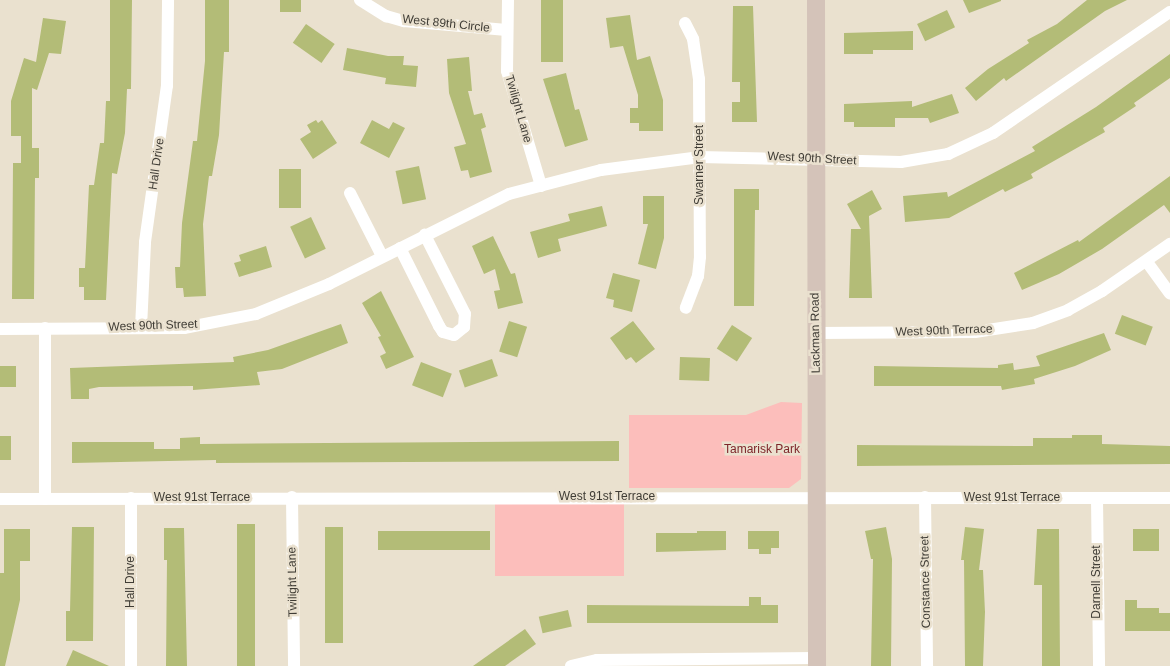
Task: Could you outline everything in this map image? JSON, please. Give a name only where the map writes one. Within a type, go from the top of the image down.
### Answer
[{"type":"main road","name":"Lackman Road","points":[[816,0],[816,662]]},
{"type":"street","name":"Hall Drive","points":[[141,328],[145,242],[167,86],[168,0]]},
{"type":"street","name":"West 89th Circle","points":[[360,0],[386,16],[404,21],[507,30]]},
{"type":"street","name":"Twilight Lane","points":[[508,0],[507,71],[541,186]]},
{"type":"street","name":"West 90th Street","points":[[0,329],[184,328],[256,314],[307,295],[509,194],[600,170],[700,157],[920,160],[975,143],[1170,12]]},
{"type":"street","name":"Swarner Street","points":[[685,22],[698,62],[700,157],[700,257],[698,276],[686,308]]},
{"type":"street","points":[[350,193],[382,256]]},
{"type":"street","points":[[400,248],[439,326],[443,332],[454,335],[464,327],[465,314],[425,235]]},
{"type":"street","name":"West 90th Terrace","points":[[816,333],[975,332],[1006,329],[1068,310],[1147,262],[1170,244]]},
{"type":"street","points":[[1147,262],[1170,294]]},
{"type":"street","points":[[45,328],[45,499]]},
{"type":"street","name":"Twilight Lane","points":[[292,497],[294,666]]},
{"type":"street","name":"West 91st Terrace","points":[[0,499],[292,497],[1170,498]]},
{"type":"street","name":"Hall Drive","points":[[131,498],[131,666]]},
{"type":"street","name":"Constance Street","points":[[925,498],[927,666]]},
{"type":"street","name":"Darnell Street","points":[[1096,498],[1099,666]]},
{"type":"street","points":[[571,666],[597,660],[816,662]]},
{"type":"green space","name":"Tamarisk Park","points":[[781,402],[802,403],[801,479],[789,488],[629,488],[629,415],[746,415]]},
{"type":"green space","points":[[495,503],[624,503],[624,576],[495,576]]},
{"type":"building","points":[[110,0],[132,0],[131,89],[127,89],[125,133],[117,174],[112,173],[106,300],[84,300],[84,287],[79,287],[79,268],[85,268],[89,185],[94,185],[100,143],[104,143],[106,101],[110,101]]},
{"type":"building","points":[[205,0],[229,0],[229,52],[224,52],[219,135],[212,176],[209,176],[203,224],[206,296],[184,297],[183,288],[176,288],[175,267],[180,267],[182,223],[193,141],[197,141],[205,61]]},
{"type":"building","points":[[280,0],[301,0],[301,12],[280,12]]},
{"type":"building","points":[[541,0],[563,0],[563,62],[541,62]]},
{"type":"building","points":[[963,0],[1001,0],[1001,1],[969,13]]},
{"type":"building","points":[[1087,0],[1127,0],[1105,11],[1006,81],[1004,78],[976,101],[965,88],[988,69],[1029,43],[1027,40],[1057,24]]},
{"type":"building","points":[[733,6],[753,6],[757,122],[732,122],[732,102],[740,102],[740,82],[732,82]]},
{"type":"building","points":[[947,10],[955,27],[925,41],[917,24]]},
{"type":"building","points":[[630,15],[637,60],[650,56],[663,100],[663,131],[639,131],[639,123],[630,123],[630,108],[638,108],[638,95],[623,46],[610,48],[606,18]]},
{"type":"building","points":[[43,18],[66,21],[61,54],[49,53],[37,90],[32,88],[32,148],[39,148],[39,178],[35,178],[34,299],[12,299],[13,163],[21,163],[21,136],[11,136],[11,101],[24,58],[36,62]]},
{"type":"building","points":[[306,24],[335,44],[321,63],[293,43]]},
{"type":"building","points":[[913,31],[913,50],[873,50],[873,54],[844,54],[844,33]]},
{"type":"building","points":[[347,48],[388,56],[404,56],[403,65],[418,66],[416,87],[385,84],[386,78],[343,70]]},
{"type":"building","points":[[1170,54],[1170,78],[1134,103],[1136,106],[1103,128],[1105,132],[1031,174],[1033,178],[1005,192],[1003,189],[949,218],[905,222],[903,196],[947,192],[948,197],[1035,151],[1032,147],[1096,107]]},
{"type":"building","points":[[469,57],[472,91],[468,91],[474,115],[482,113],[486,127],[481,129],[492,172],[470,178],[468,170],[461,171],[454,147],[466,144],[449,93],[447,59]]},
{"type":"building","points":[[566,73],[575,110],[579,109],[588,140],[565,147],[543,79]]},
{"type":"building","points":[[952,94],[959,113],[930,123],[928,118],[895,118],[895,127],[854,127],[854,122],[844,122],[844,104],[912,101],[912,107]]},
{"type":"building","points":[[316,120],[318,123],[322,120],[337,143],[313,159],[300,139],[311,132],[307,125]]},
{"type":"building","points":[[372,120],[389,129],[393,122],[405,128],[389,158],[360,143]]},
{"type":"building","points":[[419,166],[426,199],[403,204],[396,171]]},
{"type":"building","points":[[279,169],[301,169],[301,208],[279,208]]},
{"type":"building","points":[[1170,176],[1170,213],[1164,205],[1102,249],[1059,274],[1022,290],[1014,273],[1078,240],[1079,242]]},
{"type":"building","points":[[734,189],[759,189],[759,210],[755,210],[754,306],[734,306]]},
{"type":"building","points":[[872,190],[882,209],[869,216],[872,298],[849,298],[851,229],[861,229],[847,204]]},
{"type":"building","points":[[643,196],[664,196],[664,238],[656,269],[638,264],[648,224],[643,224]]},
{"type":"building","points":[[602,206],[607,226],[558,239],[561,251],[538,258],[530,232],[570,221],[568,214]]},
{"type":"building","points":[[311,217],[326,249],[305,258],[290,227]]},
{"type":"building","points":[[493,236],[511,274],[515,273],[523,303],[498,309],[494,291],[500,290],[495,269],[484,274],[472,246]]},
{"type":"building","points":[[266,246],[272,267],[239,277],[234,263],[241,261],[239,255]]},
{"type":"building","points":[[613,273],[640,280],[632,312],[613,307],[614,300],[606,298]]},
{"type":"building","points":[[381,291],[414,357],[386,369],[380,356],[386,353],[378,337],[381,336],[362,303]]},
{"type":"building","points":[[1122,315],[1153,327],[1146,345],[1115,334]]},
{"type":"building","points":[[509,321],[527,327],[517,357],[499,351]]},
{"type":"building","points":[[633,321],[655,349],[636,363],[631,357],[626,360],[610,338]]},
{"type":"building","points":[[341,324],[348,343],[282,369],[257,372],[260,385],[193,390],[193,386],[99,387],[89,389],[89,399],[71,399],[70,368],[234,362],[233,357],[268,350]]},
{"type":"building","points":[[732,325],[752,338],[737,362],[717,348]]},
{"type":"building","points":[[1104,333],[1111,350],[1075,366],[1034,379],[1035,384],[1002,390],[1001,386],[874,386],[874,366],[998,368],[998,365],[1013,363],[1014,370],[1040,366],[1036,356]]},
{"type":"building","points":[[680,357],[710,358],[709,381],[679,380]]},
{"type":"building","points":[[492,359],[498,376],[465,387],[459,370]]},
{"type":"building","points":[[421,362],[452,374],[443,397],[412,385]]},
{"type":"building","points":[[0,366],[16,366],[16,387],[0,387]]},
{"type":"building","points":[[1072,435],[1102,435],[1102,444],[1170,446],[1170,464],[857,466],[857,445],[1033,446],[1033,438],[1072,438]]},
{"type":"building","points":[[0,436],[11,436],[11,460],[0,460]]},
{"type":"building","points":[[200,437],[200,444],[619,441],[619,461],[216,463],[216,460],[72,463],[72,442],[154,442],[154,449],[180,449],[180,438]]},
{"type":"building","points":[[237,524],[255,524],[255,666],[237,666]]},
{"type":"building","points":[[72,527],[94,527],[93,641],[66,641],[66,611],[70,611]]},
{"type":"building","points":[[325,527],[343,527],[343,643],[325,643]]},
{"type":"building","points":[[886,527],[892,559],[891,666],[871,666],[873,559],[871,559],[865,531]]},
{"type":"building","points":[[965,527],[984,529],[979,570],[983,570],[985,612],[983,666],[965,666],[964,560],[961,560]]},
{"type":"building","points":[[164,528],[184,528],[187,666],[166,666],[167,560],[164,560]]},
{"type":"building","points":[[4,529],[30,529],[30,561],[20,561],[20,600],[5,666],[0,666],[0,573],[4,573]]},
{"type":"building","points":[[1037,529],[1059,529],[1060,666],[1042,666],[1042,585],[1034,585]]},
{"type":"building","points":[[1133,529],[1159,529],[1159,551],[1133,551]]},
{"type":"building","points":[[378,531],[490,531],[490,550],[378,550]]},
{"type":"building","points":[[697,531],[726,531],[726,550],[656,552],[656,533],[697,533]]},
{"type":"building","points":[[748,531],[779,531],[779,548],[771,548],[771,554],[759,554],[759,549],[748,549]]},
{"type":"building","points":[[749,597],[761,597],[761,605],[778,605],[778,623],[587,623],[587,605],[749,606]]},
{"type":"building","points":[[1125,600],[1137,600],[1137,608],[1159,608],[1159,613],[1170,613],[1170,631],[1125,631]]},
{"type":"building","points":[[568,610],[572,627],[543,633],[539,617]]},
{"type":"building","points":[[525,629],[536,644],[505,666],[473,666]]},
{"type":"building","points":[[73,650],[109,666],[66,666]]}]
